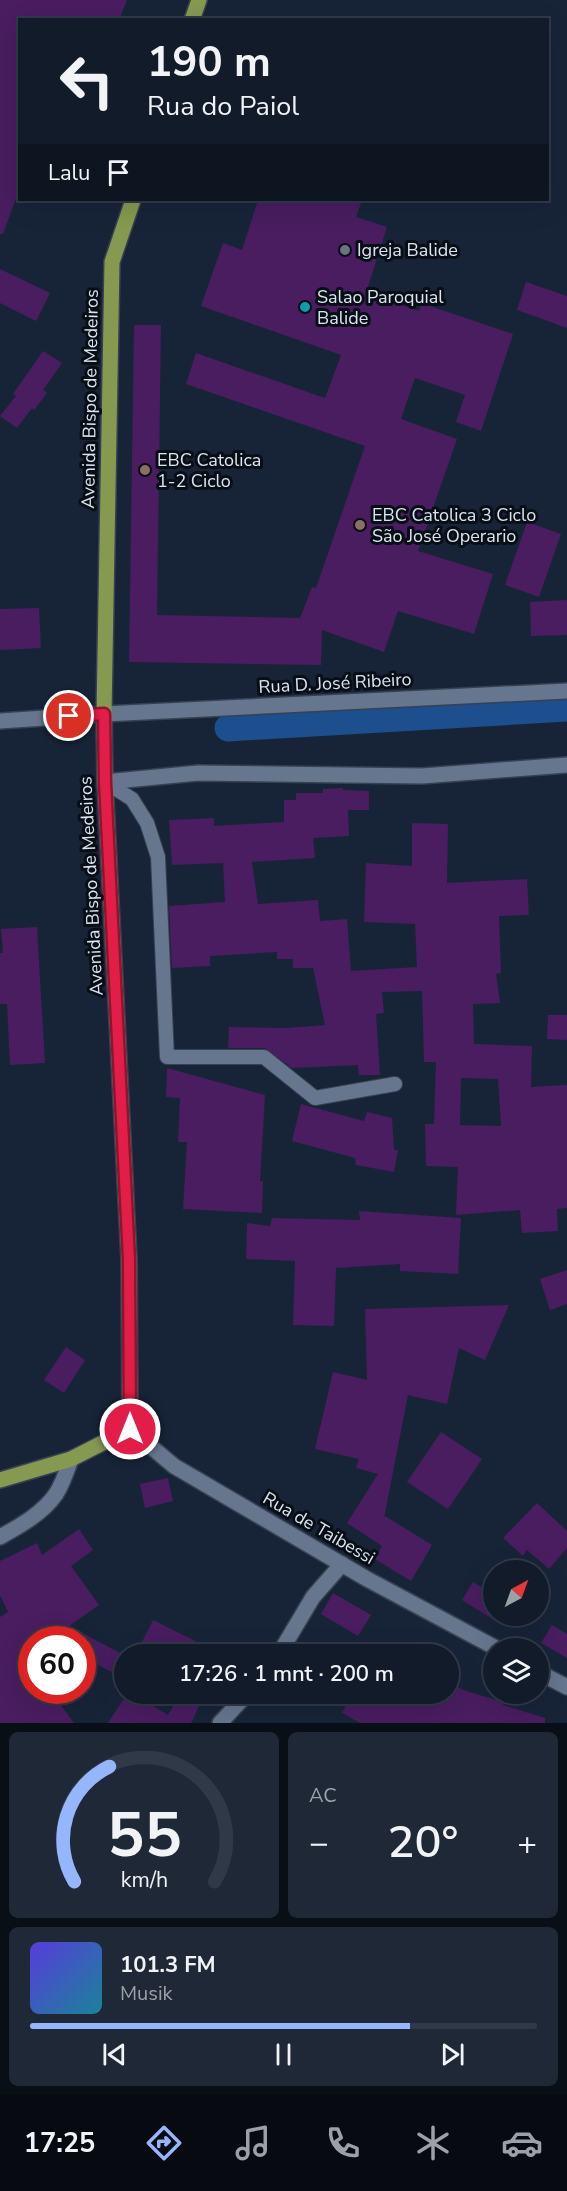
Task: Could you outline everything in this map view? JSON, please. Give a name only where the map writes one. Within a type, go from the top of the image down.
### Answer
[{"type":"main road","points":[[193,18],[199,0]]},
{"type":"main road","name":"Avenida Bispo de Medeiros","points":[[130,1429],[129,1259],[105,782],[104,714],[112,262],[133,201]]},
{"type":"main road","points":[[0,1480],[71,1458],[130,1429]]},
{"type":"street","name":"Rua D. José Ribeiro","points":[[0,722],[104,714],[567,691]]},
{"type":"street","points":[[105,782],[198,772],[422,776],[567,765]]},
{"type":"street","name":"Rua de Taibessi","points":[[130,1429],[174,1466],[342,1564],[483,1641]]},
{"type":"street","points":[[0,1538],[43,1509],[57,1493],[71,1458]]},
{"type":"street","points":[[285,1644],[313,1597],[342,1564]]},
{"type":"street","points":[[549,1678],[567,1687]]},
{"type":"street","points":[[220,1723],[238,1704]]},
{"type":"lane","points":[[105,782],[132,799],[147,823],[158,857],[167,1057],[264,1057],[315,1098],[395,1084]]},
{"type":"building","points":[[0,0],[127,0],[120,18],[18,18],[18,193],[3,234],[0,234]]},
{"type":"building","points":[[258,201],[362,201],[356,217],[387,227],[366,293],[419,311],[421,303],[513,334],[481,431],[456,422],[465,395],[415,378],[401,419],[457,439],[418,551],[493,574],[474,634],[398,611],[384,652],[322,630],[321,665],[129,662],[134,325],[161,325],[157,615],[300,618],[312,587],[316,588],[365,446],[186,384],[196,353],[325,398],[341,355],[201,306],[223,243],[242,250]]},
{"type":"building","points":[[0,269],[50,293],[36,321],[0,303]]},
{"type":"building","points":[[526,282],[567,296],[567,328],[517,310]]},
{"type":"building","points":[[43,351],[62,363],[43,390],[47,393],[17,428],[0,416],[16,396],[13,394]]},
{"type":"building","points":[[527,522],[561,534],[539,597],[505,585]]},
{"type":"building","points":[[567,600],[567,635],[531,636],[530,602]]},
{"type":"building","points":[[39,608],[41,648],[0,650],[0,609]]},
{"type":"building","points":[[343,788],[343,790],[369,791],[369,810],[348,810],[349,836],[313,838],[315,858],[252,862],[258,904],[318,900],[320,921],[347,919],[351,971],[417,967],[415,924],[364,922],[366,863],[412,866],[412,823],[448,824],[447,883],[527,879],[529,915],[499,916],[501,973],[496,974],[500,1003],[473,1004],[474,1044],[532,1046],[531,1087],[567,1085],[567,1208],[557,1209],[558,1231],[522,1233],[520,1210],[456,1215],[458,1167],[426,1166],[425,1124],[434,1124],[436,1062],[424,1062],[422,991],[382,992],[384,1013],[376,1014],[380,1075],[359,1075],[358,1065],[292,1068],[265,1048],[228,1048],[229,1027],[288,1028],[325,1025],[313,968],[293,968],[293,959],[277,959],[277,952],[210,956],[210,966],[172,968],[169,906],[225,902],[223,863],[172,865],[169,820],[214,818],[214,826],[284,822],[284,800],[296,800],[296,793],[323,793],[323,789]],"holes":[[[461,1078],[498,1079],[501,1126],[460,1125]]]},
{"type":"building","points":[[37,927],[45,1063],[10,1065],[7,1004],[0,1004],[0,953],[3,953],[1,929]]},
{"type":"building","points":[[548,1015],[567,1015],[567,1040],[547,1039]]},
{"type":"building","points":[[167,1068],[265,1095],[260,1181],[263,1181],[262,1213],[183,1209],[187,1142],[178,1142],[180,1098],[166,1097]]},
{"type":"building","points":[[301,1104],[364,1121],[367,1112],[392,1118],[394,1150],[398,1150],[394,1172],[356,1165],[355,1158],[292,1141]]},
{"type":"building","points":[[359,1211],[461,1218],[458,1274],[400,1271],[400,1264],[336,1268],[334,1326],[293,1325],[295,1261],[246,1259],[247,1223],[270,1226],[272,1218],[360,1220]]},
{"type":"building","points":[[567,1270],[567,1304],[550,1310],[540,1279]]},
{"type":"building","points":[[509,1305],[485,1360],[459,1348],[447,1404],[408,1395],[384,1518],[385,1516],[432,1545],[411,1581],[375,1559],[382,1546],[347,1523],[378,1474],[356,1468],[359,1459],[315,1449],[333,1372],[367,1380],[365,1309]]},
{"type":"building","points":[[66,1347],[85,1360],[64,1393],[44,1380]]},
{"type":"building","points":[[441,1432],[482,1459],[448,1509],[407,1482]]},
{"type":"building","points":[[168,1478],[173,1501],[145,1508],[140,1484]]},
{"type":"building","points":[[537,1503],[567,1531],[567,1548],[549,1569],[549,1560],[539,1560],[527,1550],[523,1556],[503,1538]]},
{"type":"building","points":[[79,1529],[93,1550],[71,1566],[99,1605],[69,1626],[18,1626],[18,1704],[60,1704],[74,1723],[0,1723],[0,1617],[8,1612],[0,1595],[0,1561],[37,1543],[42,1555]]},
{"type":"building","points":[[473,1582],[483,1588],[483,1613],[462,1600]]},
{"type":"building","points":[[333,1593],[371,1615],[358,1636],[321,1614]]},
{"type":"building","points":[[153,1620],[201,1644],[141,1644]]},
{"type":"building","points":[[552,1625],[567,1634],[567,1658],[549,1648],[549,1638],[544,1638]]},
{"type":"building","points":[[96,1640],[114,1650],[114,1673],[96,1664]]},
{"type":"building","points":[[459,1688],[483,1696],[483,1704],[503,1704],[545,1718],[545,1723],[360,1723],[342,1713],[347,1704],[459,1704]]},
{"type":"building","points":[[120,1704],[150,1704],[168,1715],[174,1704],[200,1704],[191,1723],[108,1723]]},
{"type":"waterway","points":[[228,728],[567,708]]},
{"type":"place","name":"Igreja Balide","points":[[345,250]]},
{"type":"place","name":"Salao Paroquial Balide","points":[[305,307]]},
{"type":"place","name":"EBC Catolica 1-2 Ciclo","points":[[145,470]]},
{"type":"place","name":"EBC Catolica 3 Ciclo São José Operario","points":[[360,525]]},
{"type":"route","points":[[69,716],[104,714],[105,782],[129,1259],[130,1429]]}]
